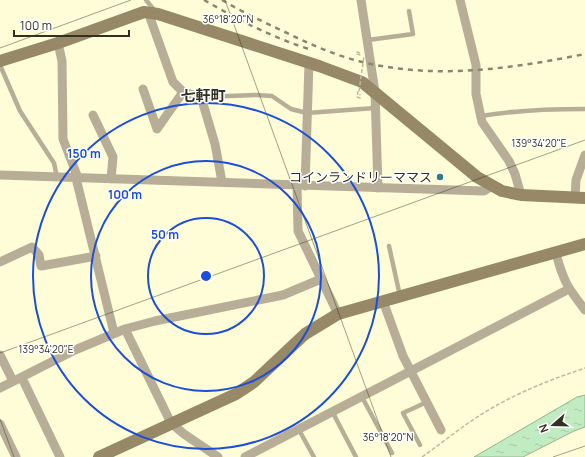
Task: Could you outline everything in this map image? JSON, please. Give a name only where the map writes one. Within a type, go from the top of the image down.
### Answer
[{"type":"street","points":[[361,0],[375,92],[378,188]]},
{"type":"street","points":[[460,0],[476,65],[476,94],[482,122],[509,161],[515,174],[521,195]]},
{"type":"street","points":[[151,9],[173,82],[183,92],[201,97],[215,144],[222,182]]},
{"type":"street","points":[[0,62],[58,43],[151,9],[362,82],[477,177],[502,191],[521,195],[580,198],[576,180],[585,155]]},
{"type":"street","points":[[58,43],[62,61],[63,139],[77,178],[114,333]]},
{"type":"street","points":[[309,63],[307,113],[297,227],[338,314]]},
{"type":"street","points":[[144,89],[157,129],[183,92]]},
{"type":"street","points":[[93,115],[113,157],[111,179]]},
{"type":"street","points":[[0,175],[484,191],[492,186]]},
{"type":"street","points":[[99,457],[236,394],[254,382],[305,334],[338,314],[585,244]]},
{"type":"street","points":[[0,262],[32,247],[39,255],[41,266],[96,256]]},
{"type":"street","points":[[556,253],[564,279],[569,289],[585,310]]},
{"type":"street","points":[[0,388],[75,350],[125,329],[155,321],[283,295],[321,279]]},
{"type":"street","points":[[245,457],[333,413],[411,370],[569,289]]},
{"type":"street","points":[[383,301],[398,344],[441,430]]},
{"type":"street","points":[[125,329],[172,423],[184,434],[218,457]]},
{"type":"street","points":[[0,355],[17,380],[60,457]]},
{"type":"street","points":[[0,424],[16,457]]},
{"type":"lane","points":[[368,40],[414,34],[409,11]]},
{"type":"lane","points":[[0,65],[20,111],[54,163],[57,177]]},
{"type":"lane","points":[[201,97],[256,94],[272,96],[291,108],[307,113],[375,108]]},
{"type":"lane","points":[[481,116],[540,109],[585,109]]},
{"type":"lane","points":[[390,246],[400,296]]},
{"type":"lane","points":[[362,397],[392,453]]},
{"type":"lane","points":[[420,445],[403,413],[427,402]]},
{"type":"lane","points":[[333,413],[356,457]]},
{"type":"lane","points":[[299,430],[314,457]]},
{"type":"path","points":[[361,90],[360,98],[357,97],[364,56]]},
{"type":"path","points":[[422,457],[481,414],[513,396],[543,382],[585,368]]},
{"type":"water","points":[[585,395],[585,427],[523,457],[474,457],[577,397]]},
{"type":"railway","points":[[204,0],[256,28],[312,50]]},
{"type":"railway","points":[[222,0],[263,22],[329,52],[371,64],[425,71],[478,70],[532,64],[585,54]]},
{"type":"place","name":"コインランドリーママス","points":[[440,177]]},
{"type":"district","name":"七軒町","points":[[203,96]]}]
